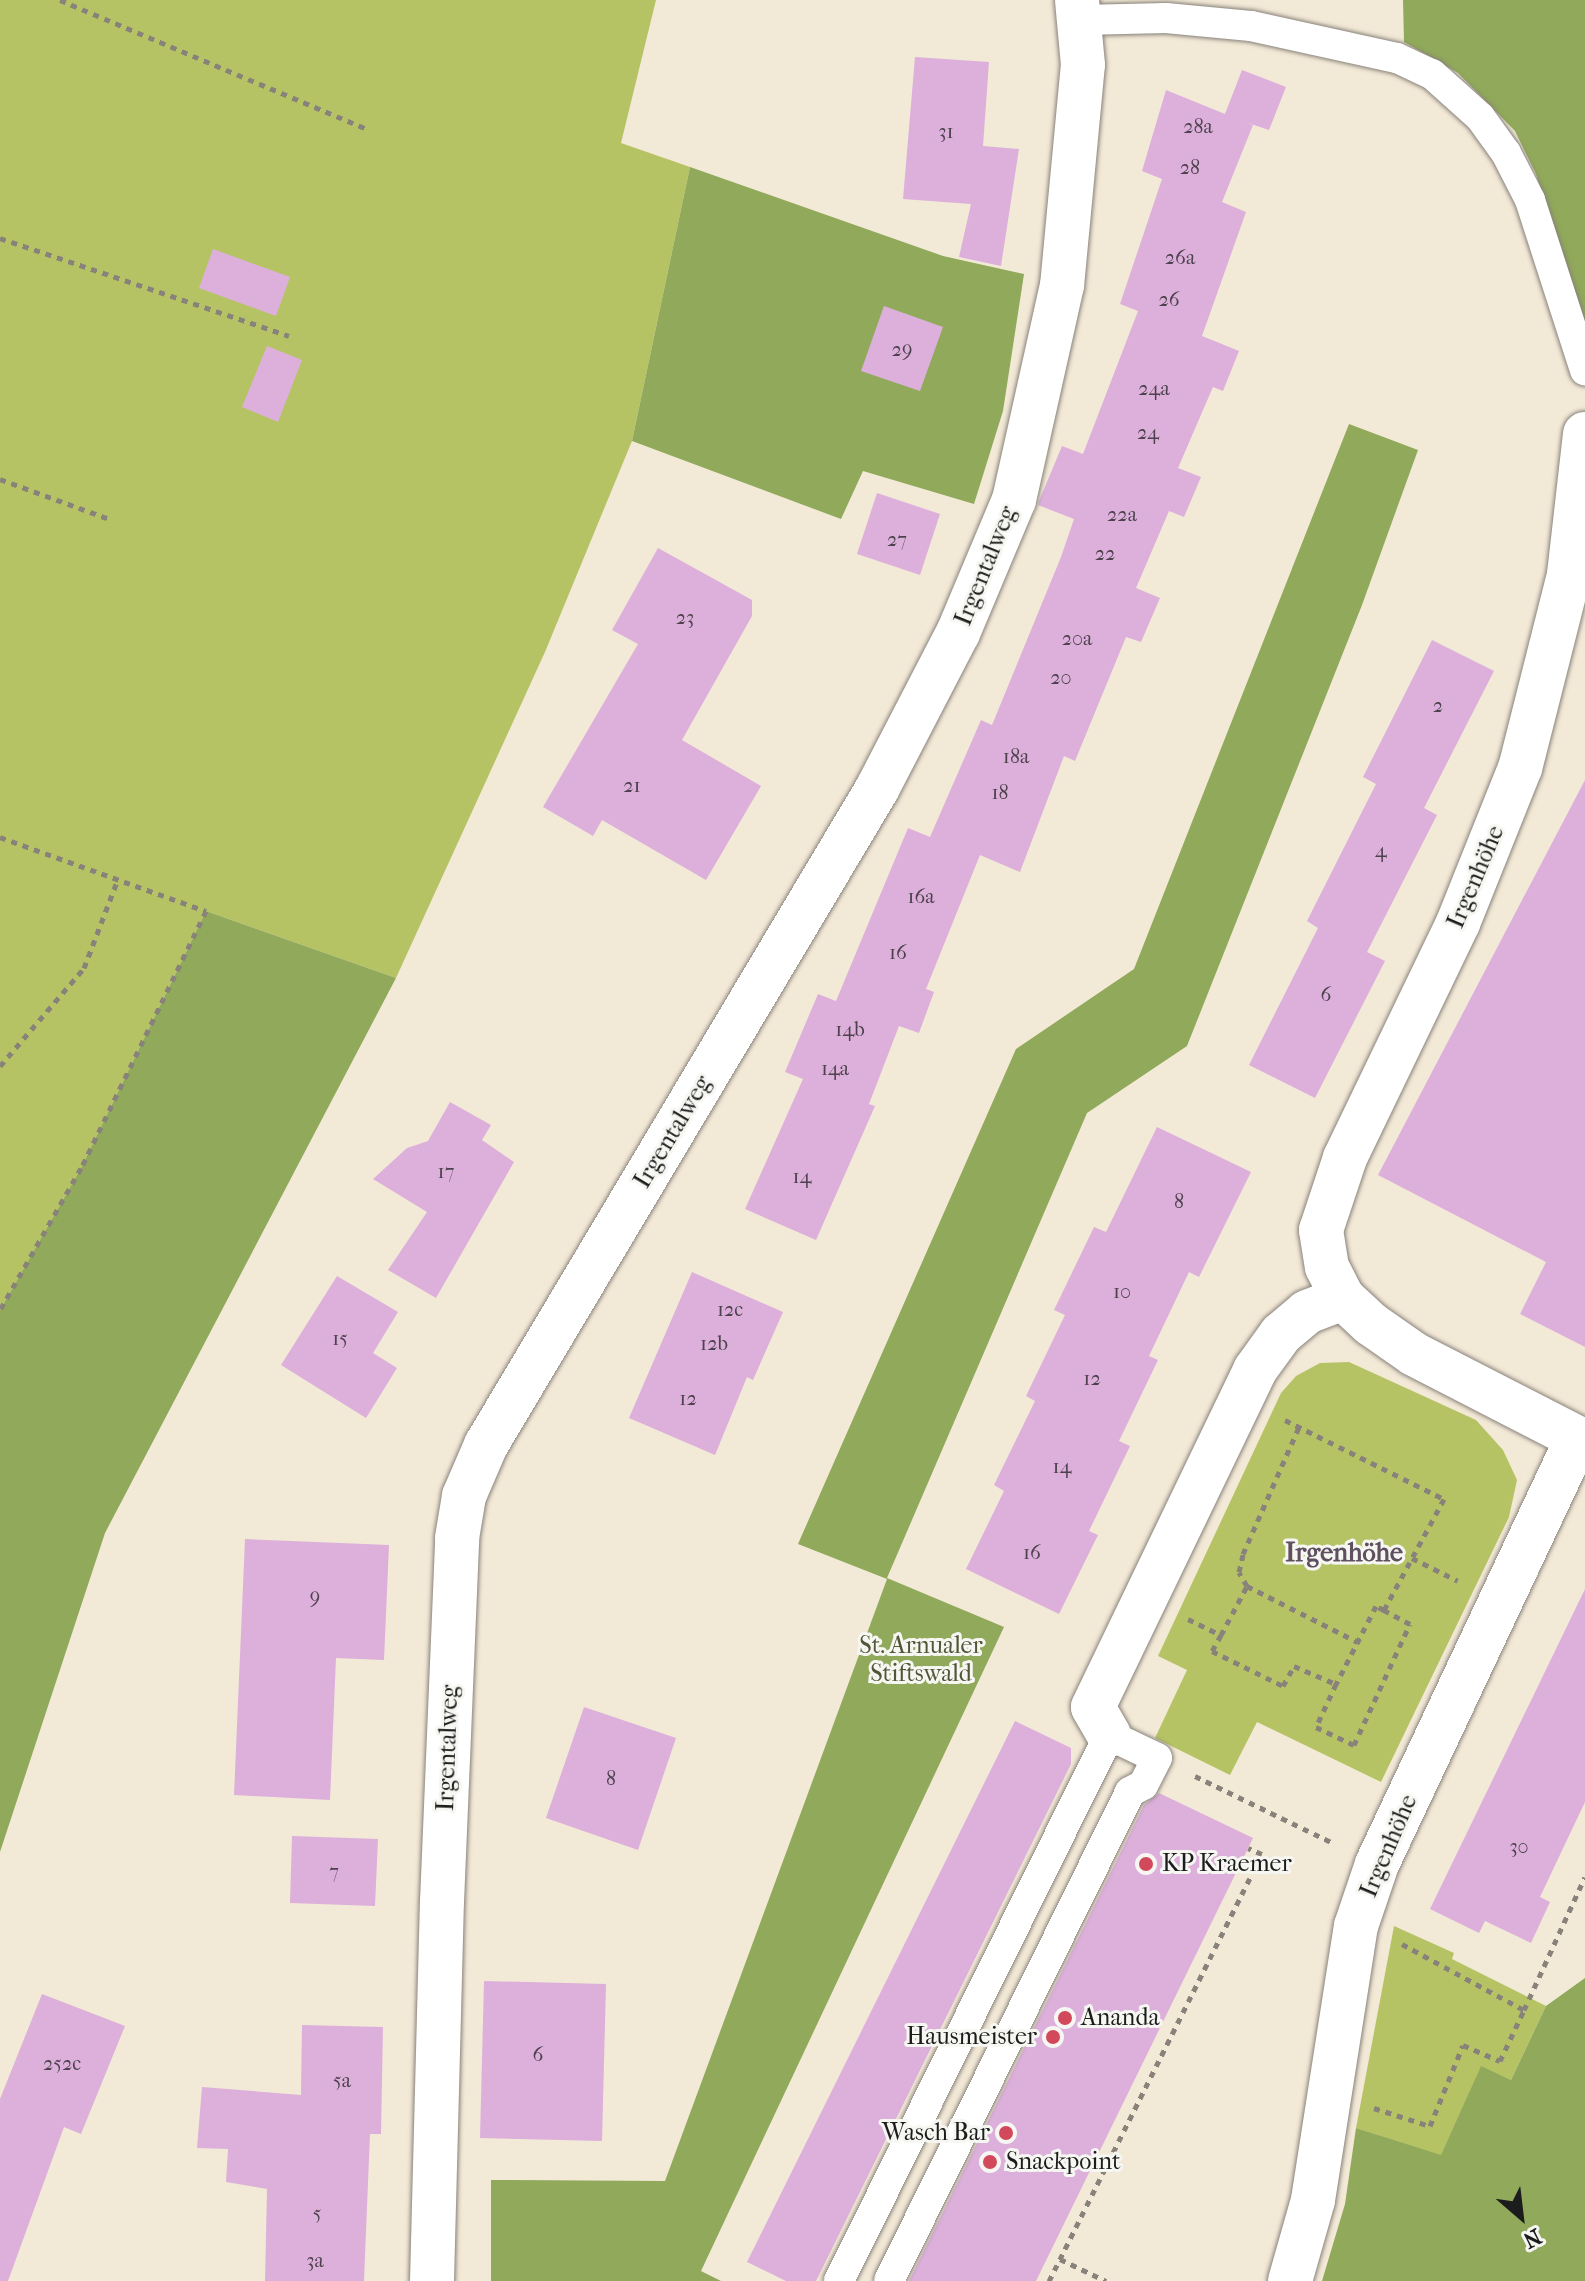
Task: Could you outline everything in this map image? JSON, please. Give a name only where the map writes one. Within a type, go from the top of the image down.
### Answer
[{"type":"street","name":"Irgentalweg","points":[[432,2281],[442,1902],[457,1538],[464,1496],[486,1445],[877,789],[980,583],[1014,500],[1051,353],[1083,65],[1079,10]]},
{"type":"street","name":"Irgenhöhe","points":[[1290,2281],[1313,2200],[1356,1926],[1377,1864],[1581,1440],[1414,1354],[1343,1298],[1327,1267],[1321,1230],[1328,1197],[1458,923],[1520,768],[1569,575],[1585,434]]},
{"type":"street","points":[[1109,1735],[1093,1707],[1255,1370],[1281,1334],[1307,1312],[1343,1298]]},
{"type":"lane","name":"Irgentalweg","points":[[1079,10],[1251,26],[1397,58],[1432,74],[1480,117],[1506,153],[1530,200],[1585,370]]},
{"type":"lane","points":[[839,2281],[1109,1735],[1157,1758],[1143,1785],[1130,1792],[889,2281]]},
{"type":"path","points":[[60,0],[369,130]]},
{"type":"path","points":[[0,238],[289,336]]},
{"type":"path","points":[[0,479],[112,520]]},
{"type":"path","points":[[0,837],[206,911],[81,1168],[0,1310]]},
{"type":"path","points":[[0,1066],[84,968],[118,879]]},
{"type":"path","points":[[1278,1416],[1444,1499],[1384,1610]]},
{"type":"path","points":[[1299,1427],[1277,1472],[1278,1487],[1243,1554],[1239,1572],[1247,1586],[1358,1642]]},
{"type":"path","points":[[1412,1558],[1466,1585]]},
{"type":"path","points":[[1247,1586],[1212,1651],[1283,1686],[1294,1666],[1336,1684]]},
{"type":"path","points":[[1144,1597],[1221,1635]]},
{"type":"path","points":[[1376,1606],[1384,1610],[1410,1624],[1354,1745],[1316,1727],[1376,1606]]},
{"type":"path","points":[[1157,1758],[1377,1864]]},
{"type":"path","points":[[1049,2281],[1262,1854],[1248,1848]]},
{"type":"path","points":[[1329,2095],[1430,2126],[1463,2045],[1500,2061],[1585,1877]]},
{"type":"path","points":[[1356,1926],[1439,1960],[1445,1970],[1524,2010]]},
{"type":"path","points":[[1060,2259],[1106,2281]]},
{"type":"green space","points":[[0,0],[656,0],[621,143],[690,167],[632,441],[545,652],[396,978],[206,911],[81,1168],[0,1310]]},
{"type":"green space","points":[[1403,0],[1585,0],[1585,329],[1536,174],[1515,131],[1458,73],[1404,42]]},
{"type":"green space","points":[[690,167],[943,256],[1024,274],[1003,411],[974,504],[863,471],[841,519],[632,441]]},
{"type":"green space","name":"St. Arnualer Stiftswald","points":[[1349,424],[1418,450],[1362,605],[1187,1046],[1087,1113],[887,1578],[1004,1627],[701,2271],[721,2281],[491,2281],[491,2180],[665,2181],[887,1579],[798,1544],[1016,1049],[1134,969]]},
{"type":"green space","points":[[206,911],[396,978],[105,1533],[0,1852],[0,1310],[81,1168]]},
{"type":"green space","points":[[1349,1362],[1476,1420],[1503,1450],[1517,1480],[1509,1517],[1381,1782],[1257,1722],[1230,1775],[1155,1738],[1187,1670],[1158,1656],[1281,1393],[1296,1376],[1320,1363]]},
{"type":"green space","points":[[1394,1926],[1454,1953],[1452,1959],[1546,2006],[1511,2080],[1481,2067],[1441,2156],[1356,2128]]},
{"type":"green space","points":[[1585,1978],[1585,2281],[1322,2281],[1345,2204],[1356,2128],[1441,2155],[1481,2066],[1511,2080],[1546,2006]]},
{"type":"building","points":[[915,57],[989,62],[983,146],[1019,149],[1001,266],[959,257],[971,204],[903,199]]},
{"type":"building","points":[[1242,70],[1286,87],[1269,130],[1245,122],[1253,125],[1222,202],[1246,212],[1202,336],[1239,351],[1223,391],[1213,387],[1178,468],[1201,477],[1184,517],[1169,511],[1136,588],[1160,598],[1141,642],[1126,637],[1075,761],[1064,756],[1020,872],[980,855],[926,989],[934,992],[919,1033],[899,1026],[869,1104],[875,1106],[816,1240],[745,1209],[803,1079],[785,1072],[818,994],[836,1001],[908,828],[930,837],[981,720],[992,725],[1061,557],[1074,519],[1038,505],[1062,446],[1083,454],[1138,311],[1120,304],[1162,179],[1142,171],[1166,90],[1225,114]]},
{"type":"building","points":[[213,249],[290,277],[276,316],[199,288]]},
{"type":"building","points":[[884,306],[943,327],[920,391],[861,371]]},
{"type":"building","points":[[267,346],[302,360],[278,422],[242,407]]},
{"type":"building","points":[[877,493],[940,514],[920,575],[857,554]]},
{"type":"building","points":[[658,548],[752,600],[752,616],[682,740],[761,786],[706,880],[602,820],[593,836],[543,807],[638,644],[612,630]]},
{"type":"building","points":[[1432,640],[1494,671],[1424,808],[1437,815],[1367,952],[1385,961],[1315,1098],[1249,1065],[1318,928],[1307,921],[1376,784],[1363,777]]},
{"type":"building","points":[[1585,780],[1585,1347],[1520,1314],[1546,1262],[1378,1175]]},
{"type":"building","points":[[450,1102],[491,1125],[482,1140],[514,1162],[436,1298],[388,1270],[427,1212],[373,1179],[407,1148],[428,1141]]},
{"type":"building","points":[[1157,1127],[1251,1172],[1199,1277],[1189,1272],[1149,1356],[1158,1360],[1119,1441],[1130,1446],[1089,1531],[1098,1535],[1059,1614],[966,1569],[1004,1491],[994,1485],[1035,1401],[1026,1396],[1065,1315],[1054,1310],[1094,1227],[1106,1232]]},
{"type":"building","points":[[692,1272],[783,1312],[753,1380],[747,1377],[715,1455],[629,1418]]},
{"type":"building","points":[[337,1276],[398,1312],[373,1353],[397,1368],[366,1418],[281,1365]]},
{"type":"building","points":[[245,1539],[389,1545],[384,1660],[336,1658],[330,1800],[234,1795]]},
{"type":"building","points":[[1585,1589],[1585,1802],[1540,1897],[1550,1902],[1531,1943],[1485,1921],[1479,1933],[1430,1909]]},
{"type":"building","points":[[584,1707],[676,1738],[638,1850],[546,1818]]},
{"type":"building","points":[[1015,1721],[1071,1748],[1071,1764],[816,2281],[786,2281],[747,2262]]},
{"type":"building","points":[[1159,1793],[1253,1838],[1036,2281],[909,2281],[1144,1805]]},
{"type":"building","points":[[292,1836],[378,1839],[375,1906],[290,1903]]},
{"type":"building","points":[[484,1981],[606,1984],[602,2141],[480,2138]]},
{"type":"building","points":[[42,1994],[125,2026],[81,2134],[64,2127],[8,2281],[0,2281],[0,2099]]},
{"type":"building","points":[[302,2025],[383,2027],[381,2134],[370,2134],[364,2281],[265,2281],[267,2189],[226,2182],[228,2149],[197,2148],[202,2087],[301,2095]]},
{"type":"place","name":"KP Kraemer","points":[[1146,1864]]},
{"type":"place","name":"Ananda","points":[[1065,2018]]},
{"type":"place","name":"Hausmeister","points":[[1053,2037]]},
{"type":"place","name":"Wasch Bar","points":[[1006,2133]]},
{"type":"place","name":"Snackpoint","points":[[990,2162]]},
{"type":"district","name":"Irgenhöhe","points":[[1344,1553]]}]
